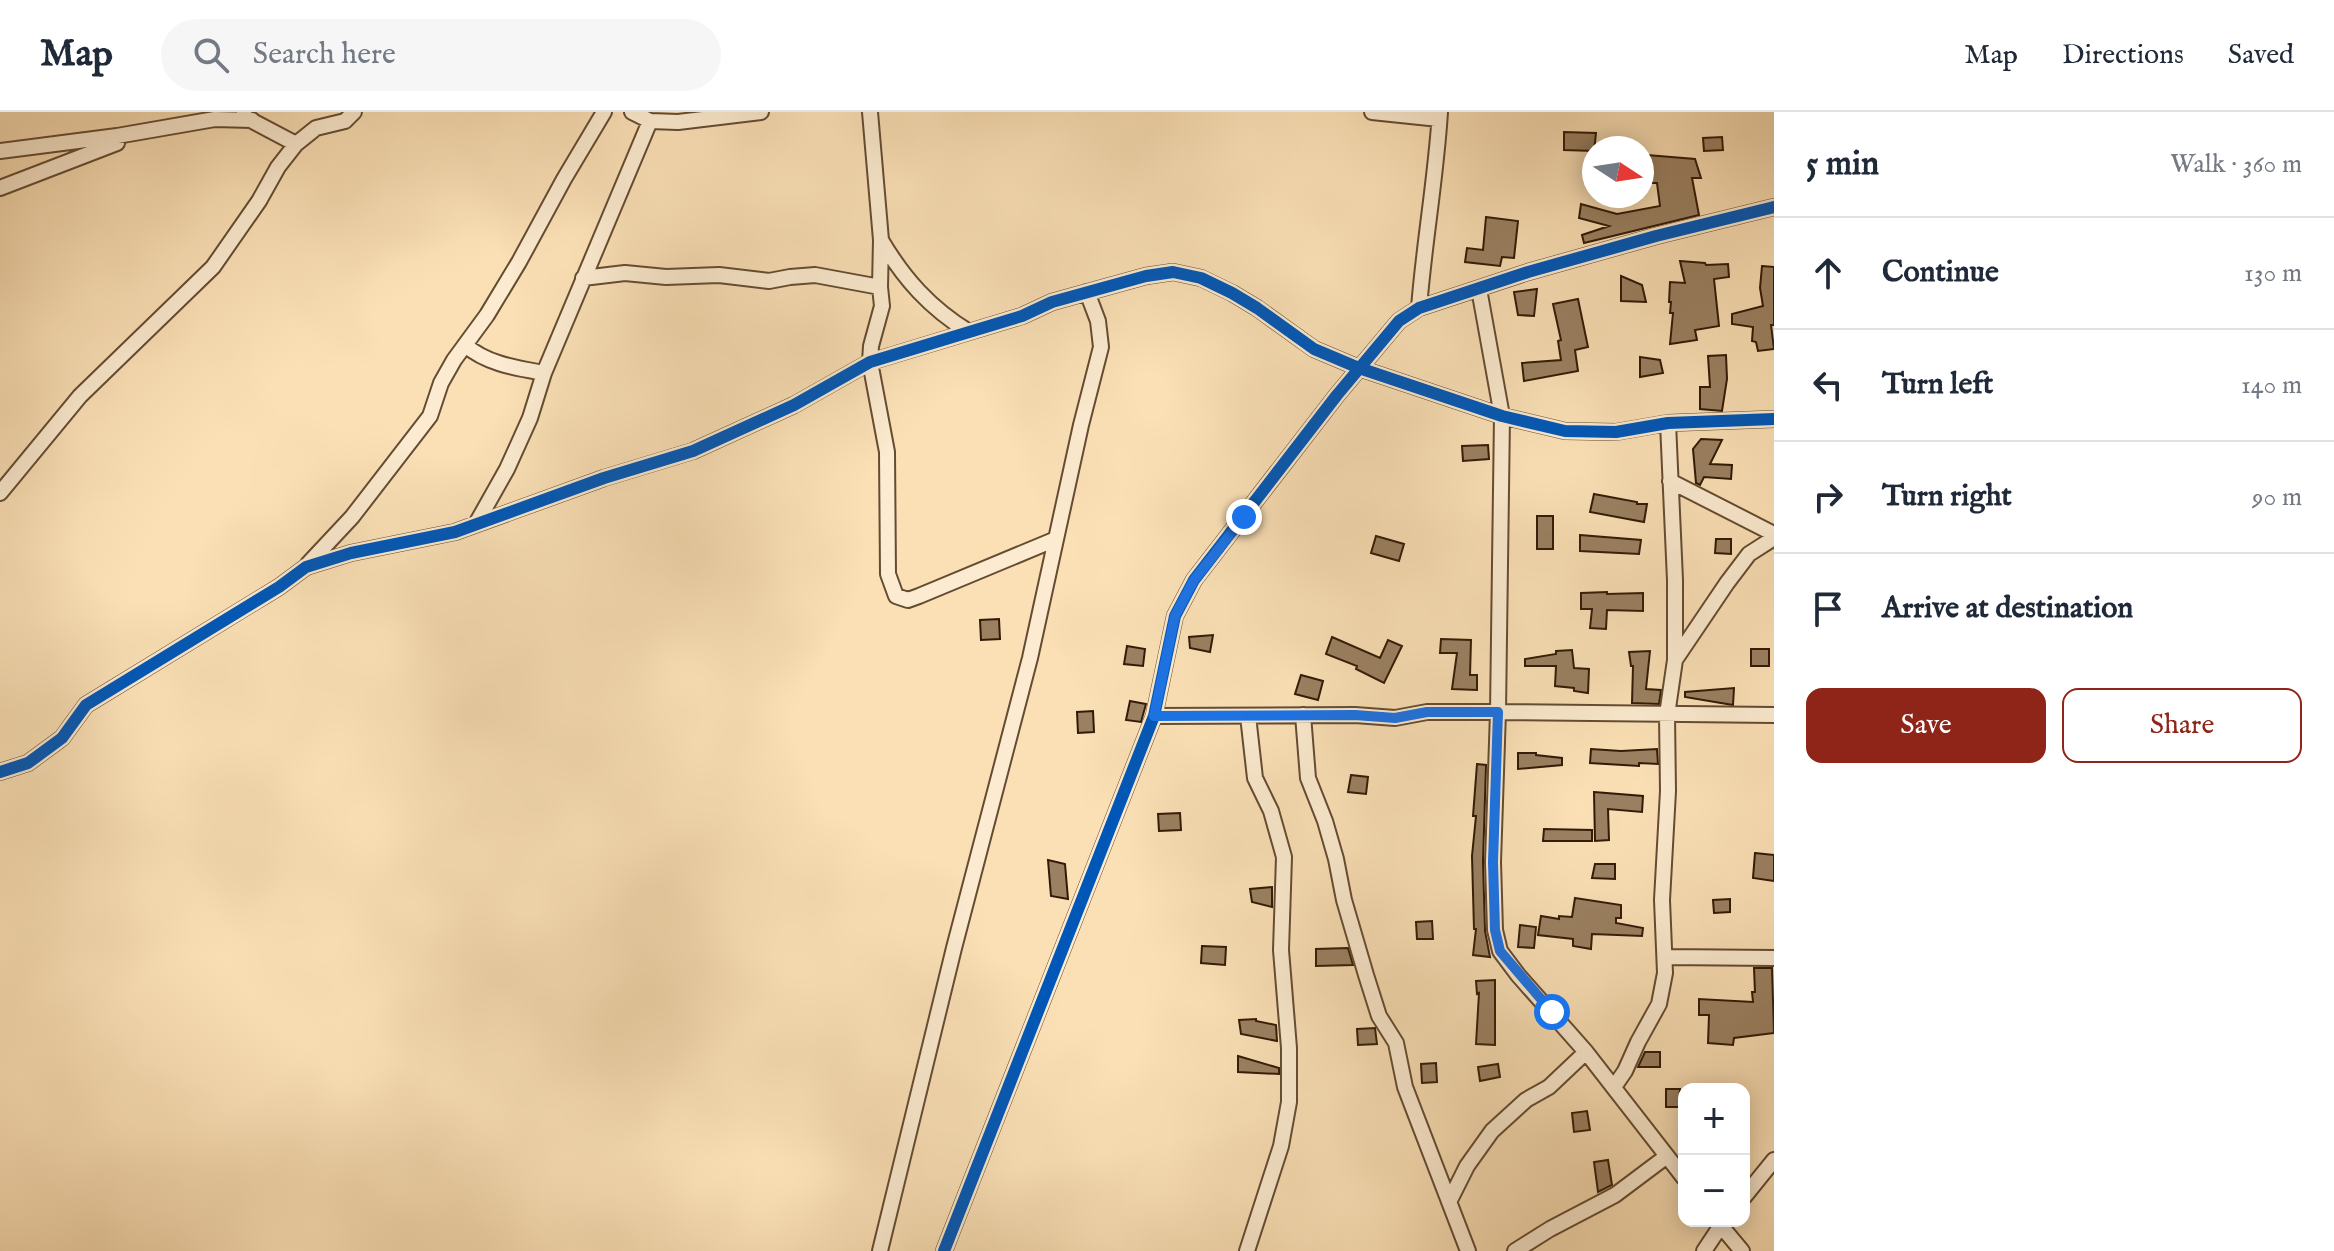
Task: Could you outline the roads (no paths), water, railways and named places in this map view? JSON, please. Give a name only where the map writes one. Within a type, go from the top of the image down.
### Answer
[{"type":"street","points":[[234,112],[296,144]]},
{"type":"street","points":[[0,493],[80,396],[213,267],[296,144],[316,128],[345,121],[354,112]]},
{"type":"street","points":[[0,772],[28,763],[62,738],[86,705],[279,587],[306,567],[352,517],[430,416],[441,383],[519,262],[604,112]]},
{"type":"street","points":[[632,112],[650,121],[678,122],[761,112]]},
{"type":"street","points":[[870,112],[881,240],[882,306],[870,362],[887,452],[888,574],[896,596],[908,600],[1056,539]]},
{"type":"street","points":[[1372,112],[1440,116],[1419,308]]},
{"type":"street","points":[[0,151],[215,119],[252,120]]},
{"type":"street","points":[[476,524],[507,469],[530,418],[544,373],[650,121]]},
{"type":"street","points":[[0,188],[148,131]]},
{"type":"street","points":[[944,1251],[1154,716],[1175,616],[1194,580],[1359,368],[1399,321],[1419,308],[1528,272],[1774,207]]},
{"type":"street","points":[[881,240],[899,271],[918,293],[945,317],[969,332]]},
{"type":"street","points":[[306,567],[351,553],[455,532],[604,478],[693,451],[794,405],[870,362],[1022,316],[1052,302],[1173,272],[1201,278],[1257,308],[1314,349],[1359,368],[1502,416],[1565,431],[1616,432],[1668,423],[1774,419]]},
{"type":"street","points":[[583,278],[625,273],[666,277],[719,275],[769,281],[815,275],[880,287]]},
{"type":"street","points":[[1479,289],[1502,416],[1493,862],[1495,930],[1500,951],[1586,1052],[1678,1170]]},
{"type":"street","points":[[880,1251],[954,948],[1030,658],[1101,347],[1098,321],[1087,292]]},
{"type":"street","points":[[465,345],[503,366],[544,373]]},
{"type":"street","points":[[1614,1087],[1659,1004],[1665,973],[1662,900],[1668,791],[1667,715],[1675,660],[1668,423]]},
{"type":"street","points":[[1670,481],[1774,536],[1749,554],[1675,660]]},
{"type":"street","points":[[1154,716],[1355,715],[1395,718],[1427,712],[1774,715]]},
{"type":"street","points":[[1303,715],[1308,778],[1325,821],[1344,900],[1379,1016],[1396,1043],[1405,1087],[1468,1251]]},
{"type":"street","points":[[1247,1251],[1281,1146],[1289,1102],[1289,1048],[1281,950],[1284,857],[1271,811],[1255,778],[1248,716]]},
{"type":"street","points":[[1665,957],[1774,958]]},
{"type":"street","points":[[1449,1202],[1467,1166],[1492,1131],[1526,1100],[1549,1087],[1586,1052]]},
{"type":"street","points":[[1515,1251],[1615,1195],[1667,1156]]},
{"type":"street","points":[[1750,1190],[1774,1160]]},
{"type":"street","points":[[1704,1251],[1718,1227]]},
{"type":"street","points":[[1725,1227],[1742,1251]]}]
